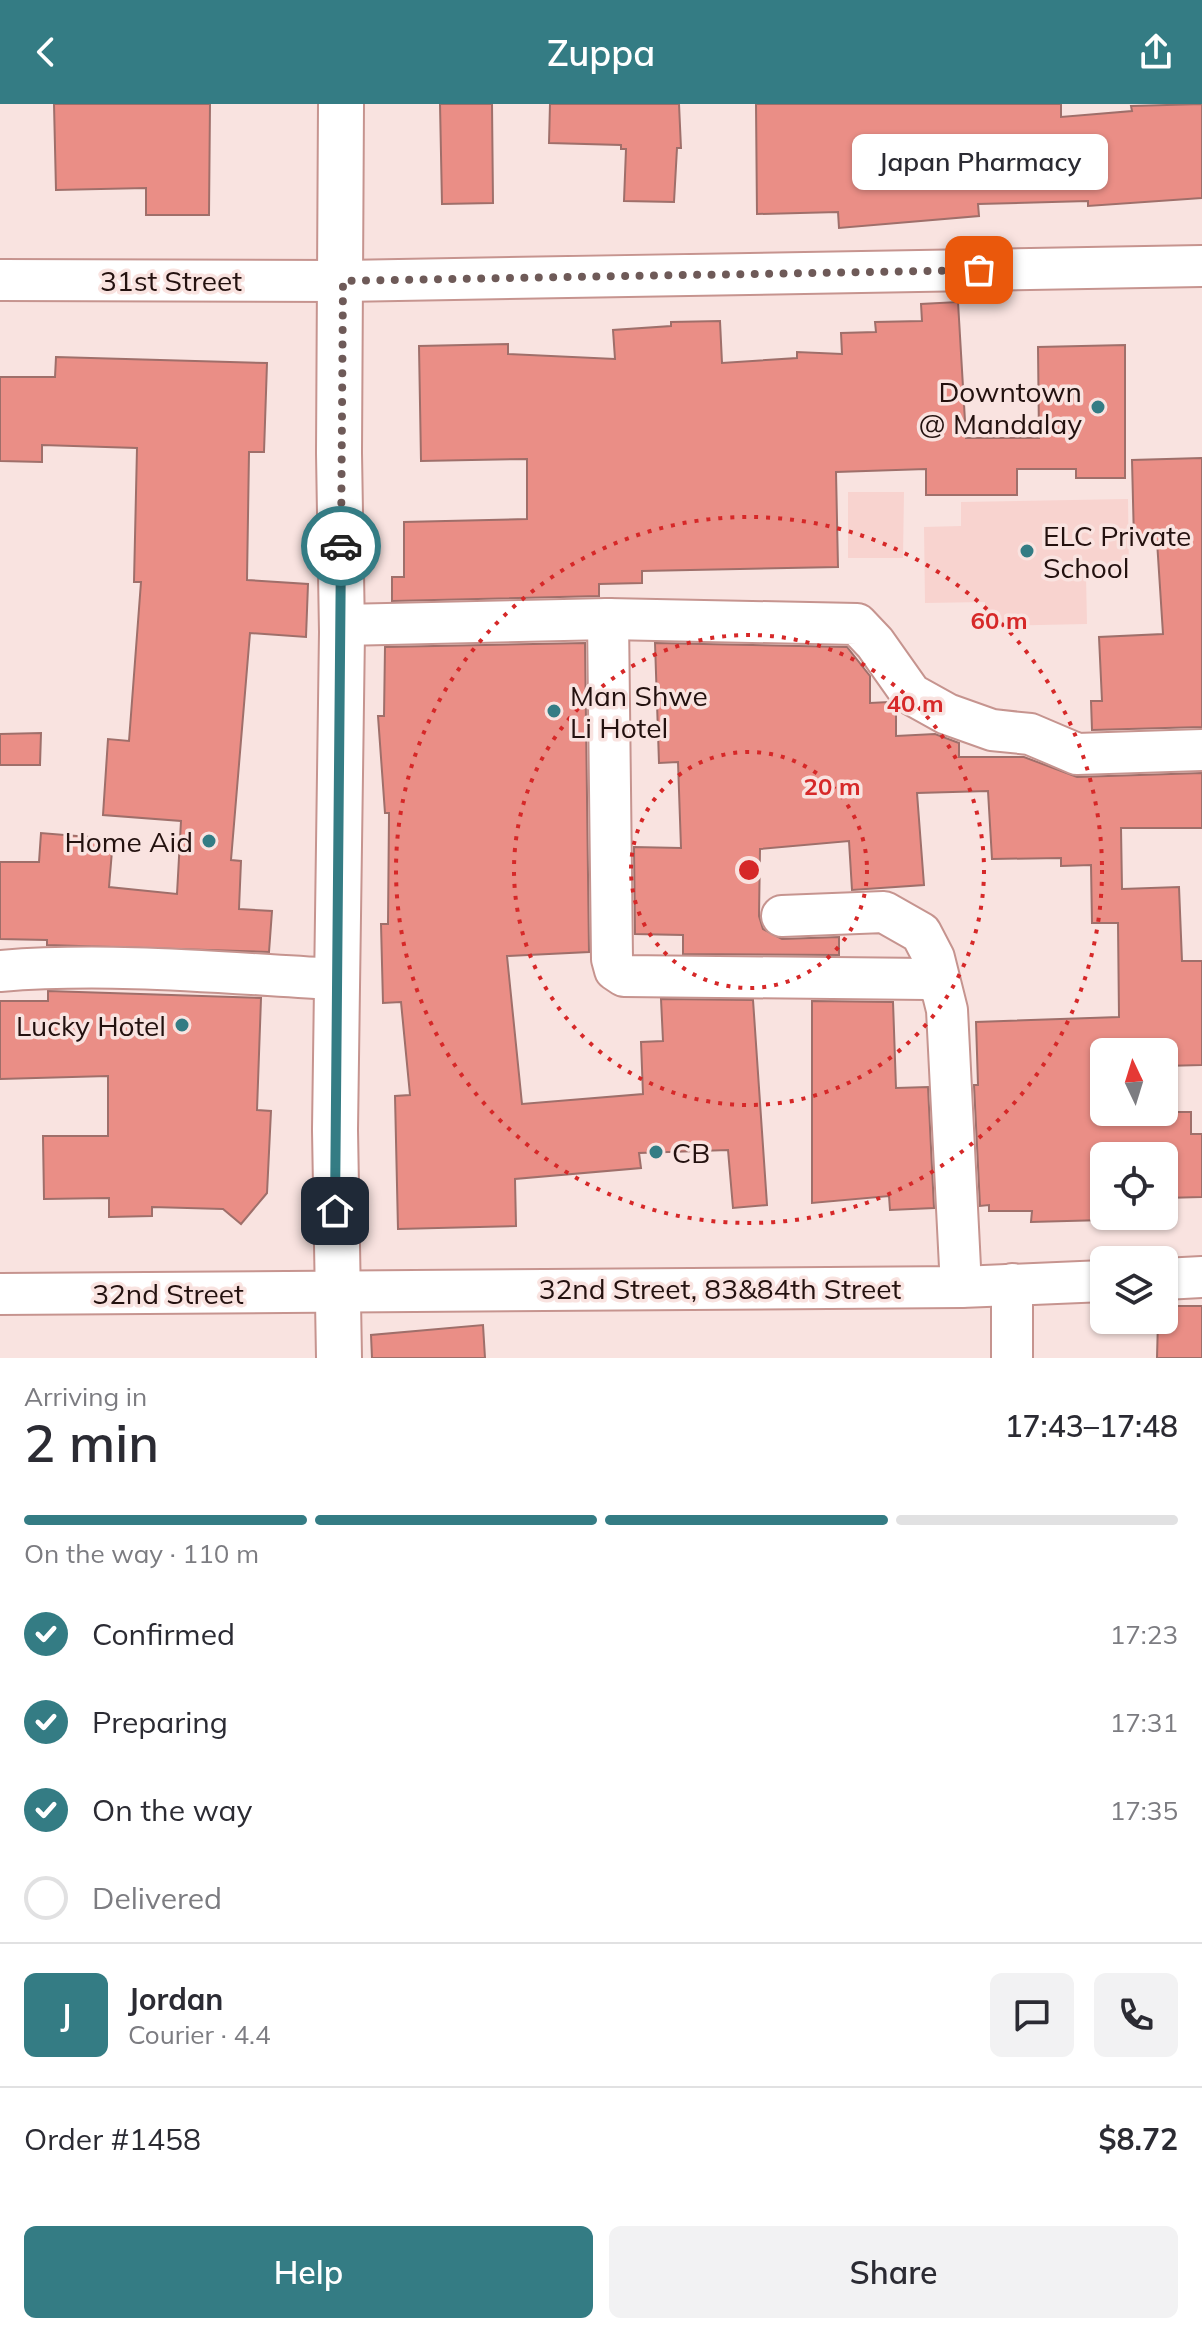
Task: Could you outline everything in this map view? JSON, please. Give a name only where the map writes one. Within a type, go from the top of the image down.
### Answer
[{"type":"main road","points":[[339,1358],[336,1291],[336,979],[342,625],[339,453],[343,281],[341,104]]},
{"type":"street","name":"31st Street","points":[[0,280],[343,281],[1202,266]]},
{"type":"street","points":[[342,625],[608,619],[857,624],[875,643],[911,694],[947,714],[992,730],[1030,734],[1077,754],[1202,750]]},
{"type":"street","points":[[608,619],[615,970],[624,976],[927,979],[939,984]]},
{"type":"street","points":[[782,916],[893,914],[921,933],[937,966],[947,1010],[961,1287]]},
{"type":"street","points":[[0,971],[56,966],[336,979]]},
{"type":"street","points":[[1178,1278],[1202,1277]]},
{"type":"street","name":"32nd Street, 83&84th Street","points":[[336,1291],[961,1287],[1090,1281]]},
{"type":"street","points":[[1012,1284],[1012,1358]]},
{"type":"street","name":"32nd Street","points":[[0,1294],[336,1291]]},
{"type":"shaded area","points":[[848,492],[904,492],[903,558],[848,558]]},
{"type":"shaded area","name":"ELC Private School","points":[[1128,499],[1129,574],[1086,575],[1087,624],[986,626],[985,602],[925,603],[924,527],[961,526],[961,502]]},
{"type":"building","points":[[54,104],[210,104],[209,215],[146,215],[146,188],[56,190]]},
{"type":"building","points":[[440,104],[492,104],[493,203],[442,204]]},
{"type":"building","points":[[550,104],[679,104],[681,148],[677,148],[674,202],[624,201],[626,149],[621,149],[621,145],[549,143]]},
{"type":"building","points":[[756,104],[1061,104],[1061,117],[1132,111],[1131,106],[1202,104],[1202,198],[1088,206],[1088,201],[978,204],[979,216],[839,228],[838,212],[757,214]]},
{"type":"building","points":[[958,302],[966,438],[1039,438],[1038,347],[1125,345],[1125,478],[1076,478],[1076,469],[1017,469],[1017,495],[926,495],[926,469],[836,472],[838,567],[642,571],[642,583],[599,584],[599,596],[392,601],[392,577],[404,577],[404,522],[527,519],[527,459],[421,461],[419,346],[508,344],[508,354],[615,359],[613,330],[671,326],[671,322],[720,321],[722,363],[797,358],[797,352],[842,354],[841,333],[876,332],[875,322],[922,321],[921,304]]},
{"type":"building","points":[[56,357],[267,363],[264,452],[249,452],[247,580],[308,584],[306,637],[250,633],[231,860],[241,861],[239,909],[272,911],[269,952],[47,945],[47,940],[0,939],[0,862],[39,862],[41,833],[113,839],[109,887],[177,894],[181,821],[103,815],[108,739],[129,741],[141,582],[134,582],[137,448],[42,445],[42,462],[0,461],[0,377],[55,377]]},
{"type":"building","points":[[1202,458],[1202,727],[1092,730],[1091,701],[1102,701],[1099,637],[1163,634],[1157,541],[1134,541],[1132,460]]},
{"type":"building","points":[[585,643],[589,952],[507,956],[522,1104],[643,1094],[641,1042],[663,1041],[661,999],[753,1000],[767,1205],[733,1208],[728,1150],[639,1153],[641,1168],[515,1179],[516,1226],[398,1229],[395,1096],[410,1095],[401,1002],[383,1003],[381,924],[388,924],[389,813],[385,813],[378,716],[384,716],[385,647]]},
{"type":"building","points":[[655,643],[847,647],[870,676],[870,703],[889,702],[896,710],[896,736],[935,734],[959,743],[959,757],[1024,757],[1077,777],[1202,773],[1202,828],[1121,828],[1122,889],[1179,887],[1182,961],[1202,961],[1202,1065],[1178,1066],[1178,1038],[1090,1038],[1090,1126],[1178,1126],[1178,1112],[1191,1112],[1191,1134],[1202,1134],[1202,1197],[1178,1198],[1178,1142],[1090,1142],[1090,1220],[1031,1222],[1032,1211],[989,1211],[989,1205],[980,1206],[974,1085],[978,1085],[976,1022],[1119,1017],[1118,923],[1092,923],[1091,865],[1061,866],[1061,858],[992,859],[988,791],[917,793],[924,885],[852,890],[849,841],[760,849],[759,916],[763,929],[782,939],[839,937],[839,955],[683,954],[683,935],[635,934],[634,847],[681,848],[678,762],[659,763]]},
{"type":"building","points":[[41,733],[40,765],[0,765],[0,734]]},
{"type":"building","points":[[48,991],[261,998],[257,1110],[271,1111],[267,1193],[241,1224],[223,1209],[152,1207],[152,1216],[109,1217],[109,1198],[44,1199],[43,1136],[108,1136],[108,1076],[0,1079],[0,1001],[48,1001]]},
{"type":"building","points":[[812,1001],[893,1002],[896,1088],[928,1087],[934,1208],[890,1210],[889,1196],[812,1203]]},
{"type":"building","points":[[1178,1306],[1202,1306],[1202,1358],[1157,1358],[1158,1334],[1178,1334]]},
{"type":"building","points":[[483,1325],[485,1358],[372,1358],[371,1335]]},
{"type":"way so far","points":[[341,546],[339,453],[343,281],[979,270]]},
{"type":"place","name":"Japan Pharmacy","points":[[979,270]]},
{"type":"place","name":"Downtown @ Mandalay","points":[[1098,407]]},
{"type":"place","name":"ELC Private School","points":[[1027,551]]},
{"type":"place","name":"Man Shwe Li Hotel","points":[[554,711]]},
{"type":"place","name":"Home Aid","points":[[209,841]]},
{"type":"place","name":"Lucky Hotel","points":[[182,1025]]},
{"type":"place","name":"CB","points":[[656,1152]]},
{"type":"route","points":[[335,1211],[341,546]]}]
